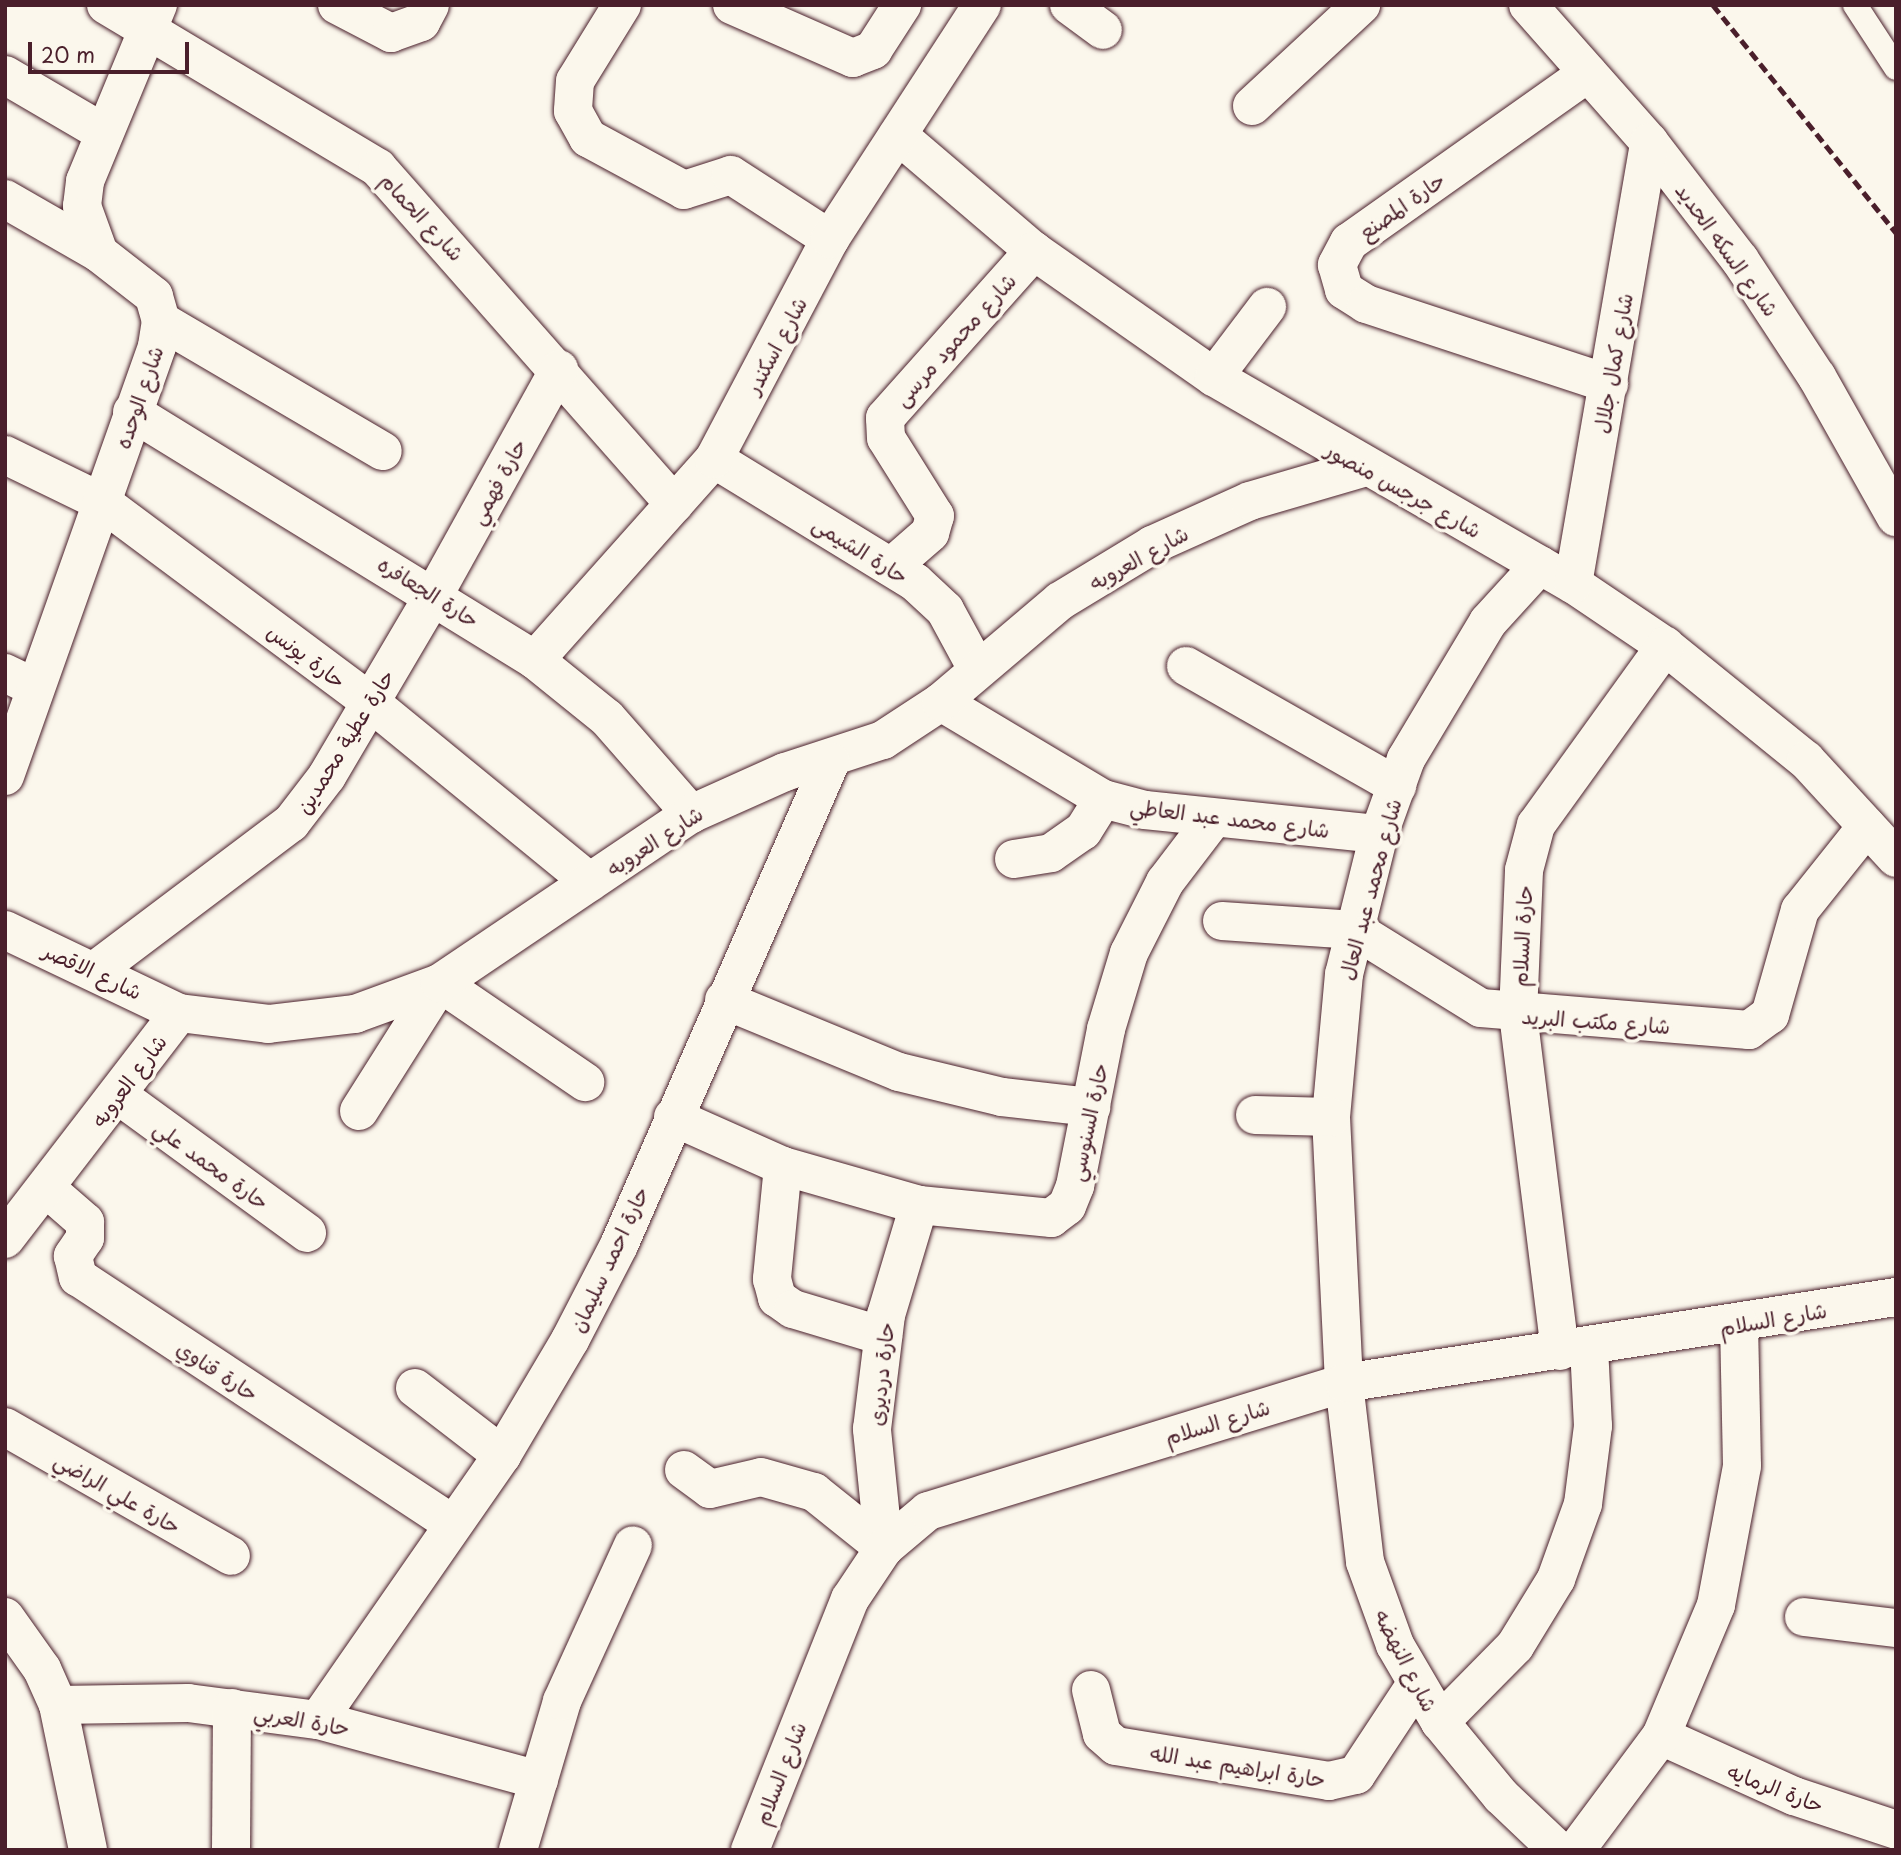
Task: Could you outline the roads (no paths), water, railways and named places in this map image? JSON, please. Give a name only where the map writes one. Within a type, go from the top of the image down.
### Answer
[{"type":"street","name":"شارع الحمام","points":[[106,5],[151,16],[378,168],[559,369],[674,504]]},
{"type":"street","points":[[337,5],[391,33],[421,22],[430,5]]},
{"type":"street","points":[[622,5],[575,81],[573,111],[588,138],[684,190],[718,174],[731,175],[830,239]]},
{"type":"street","points":[[732,5],[853,58],[873,50],[902,5]]},
{"type":"street","points":[[1069,5],[1103,30]]},
{"type":"street","points":[[1252,106],[1361,5]]},
{"type":"street","name":"شارع السكه الحديد","points":[[1528,5],[1649,142],[1740,260],[1817,377],[1896,517]]},
{"type":"street","name":"شارع اسكندر","points":[[535,660],[715,459],[830,239],[898,135],[967,11]]},
{"type":"street","points":[[99,253],[82,206],[104,133],[151,16]]},
{"type":"street","name":"حارة المصنع","points":[[1588,73],[1349,242],[1337,265],[1344,290],[1366,304],[1609,384]]},
{"type":"street","points":[[5,75],[104,133]]},
{"type":"street","name":"شارع جرجس منصور","points":[[898,135],[1034,251],[1214,376],[1363,468],[1573,584],[1665,646],[1806,760],[1896,858]]},
{"type":"street","name":"شارع كمال جلال","points":[[1573,584],[1649,142]]},
{"type":"street","name":"شارع الوحده","points":[[5,199],[136,276],[154,296],[161,321],[102,502],[21,680],[5,776]]},
{"type":"street","name":"شارع محمود مرسى","points":[[891,567],[930,533],[935,516],[887,438],[886,418],[1034,251]]},
{"type":"street","points":[[1214,376],[1267,307]]},
{"type":"street","points":[[161,321],[383,451]]},
{"type":"street","name":"حارة فهمي","points":[[435,593],[559,369]]},
{"type":"street","name":"حارة الجعافره","points":[[132,412],[435,593],[535,660],[607,719],[691,814]]},
{"type":"street","name":"حارة يونس","points":[[5,455],[102,502],[370,702],[590,882]]},
{"type":"street","name":"حارة الشيمى","points":[[715,459],[891,567],[944,610],[977,669]]},
{"type":"street","name":"شارع العروبه","points":[[5,1240],[179,1013],[268,1024],[355,1014],[440,983],[691,814],[785,772],[831,761],[883,740],[941,702],[1060,601],[1152,544],[1250,501],[1363,468]]},
{"type":"street","name":"شارع محمد عبد العال","points":[[1344,1383],[1331,1117],[1344,974],[1379,834],[1397,786],[1443,688],[1488,622],[1540,565]]},
{"type":"street","name":"حارة عطية محمدين","points":[[97,969],[291,823],[370,702],[435,593]]},
{"type":"street","name":"حارة السلام","points":[[1440,1722],[1515,1646],[1556,1579],[1583,1504],[1593,1426],[1575,1349],[1518,1014],[1524,870],[1532,836],[1665,646]]},
{"type":"street","points":[[1186,666],[1397,786]]},
{"type":"street","name":"شارع محمد عبد العاطي","points":[[941,702],[1103,799],[1213,819],[1379,834]]},
{"type":"street","name":"حارة احمد سليمان","points":[[318,1720],[502,1455],[619,1245],[673,1116],[831,761]]},
{"type":"street","points":[[1014,859],[1062,846],[1083,831],[1103,799]]},
{"type":"street","name":"حارة السنوسي","points":[[673,1116],[783,1166],[919,1205],[1051,1218],[1068,1206],[1075,1186],[1091,1107],[1129,953],[1165,882],[1213,819]]},
{"type":"street","name":"شارع مكتب البريد","points":[[1222,921],[1355,930],[1448,991],[1481,1008],[1518,1014],[1758,1028],[1770,1015],[1792,924],[1867,826]]},
{"type":"street","name":"شارع الاقصر","points":[[6,933],[97,969],[179,1013]]},
{"type":"street","points":[[359,1111],[440,983],[585,1082]]},
{"type":"street","points":[[724,1000],[899,1072],[1002,1097],[1091,1107]]},
{"type":"street","name":"حارة محمد علي","points":[[118,1095],[307,1233]]},
{"type":"street","points":[[1255,1115],[1331,1117]]},
{"type":"street","points":[[783,1166],[772,1279],[778,1298],[793,1309],[883,1336]]},
{"type":"street","name":"حارة قناوي","points":[[46,1188],[85,1222],[85,1238],[73,1256],[78,1277],[453,1524]]},
{"type":"street","name":"حارة درديرى","points":[[884,1548],[872,1429],[883,1336],[919,1205]]},
{"type":"street","name":"شارع السلام","points":[[750,1850],[823,1656],[850,1599],[884,1548],[928,1511],[971,1495],[1344,1383],[1739,1324],[1896,1297]]},
{"type":"street","points":[[1576,1850],[1661,1736],[1716,1605],[1742,1466],[1739,1324]]},
{"type":"street","name":"شارع النهضه","points":[[1344,1383],[1365,1562],[1416,1684],[1440,1722],[1501,1796],[1558,1850]]},
{"type":"street","points":[[415,1388],[502,1455]]},
{"type":"street","name":"حارة علي الراضي","points":[[5,1427],[231,1556]]},
{"type":"street","points":[[684,1470],[710,1489],[761,1478],[814,1492],[884,1548]]},
{"type":"street","points":[[518,1850],[562,1701],[633,1545]]},
{"type":"street","points":[[5,1617],[42,1669],[58,1706],[88,1850]]},
{"type":"street","points":[[1804,1617],[1896,1628]]},
{"type":"street","name":"حارة ابراهيم عبد الله","points":[[1091,1690],[1102,1734],[1116,1746],[1329,1781],[1356,1775],[1416,1684]]},
{"type":"street","name":"حارة العربي","points":[[58,1706],[232,1708],[318,1720],[539,1780]]},
{"type":"street","points":[[231,1850],[232,1708]]},
{"type":"street","name":"حارة الرمايه","points":[[1661,1736],[1794,1796],[1896,1830]]},
{"type":"lane","points":[[1855,5],[1896,68]]},
{"type":"railway","points":[[1713,5],[1896,233]]}]
